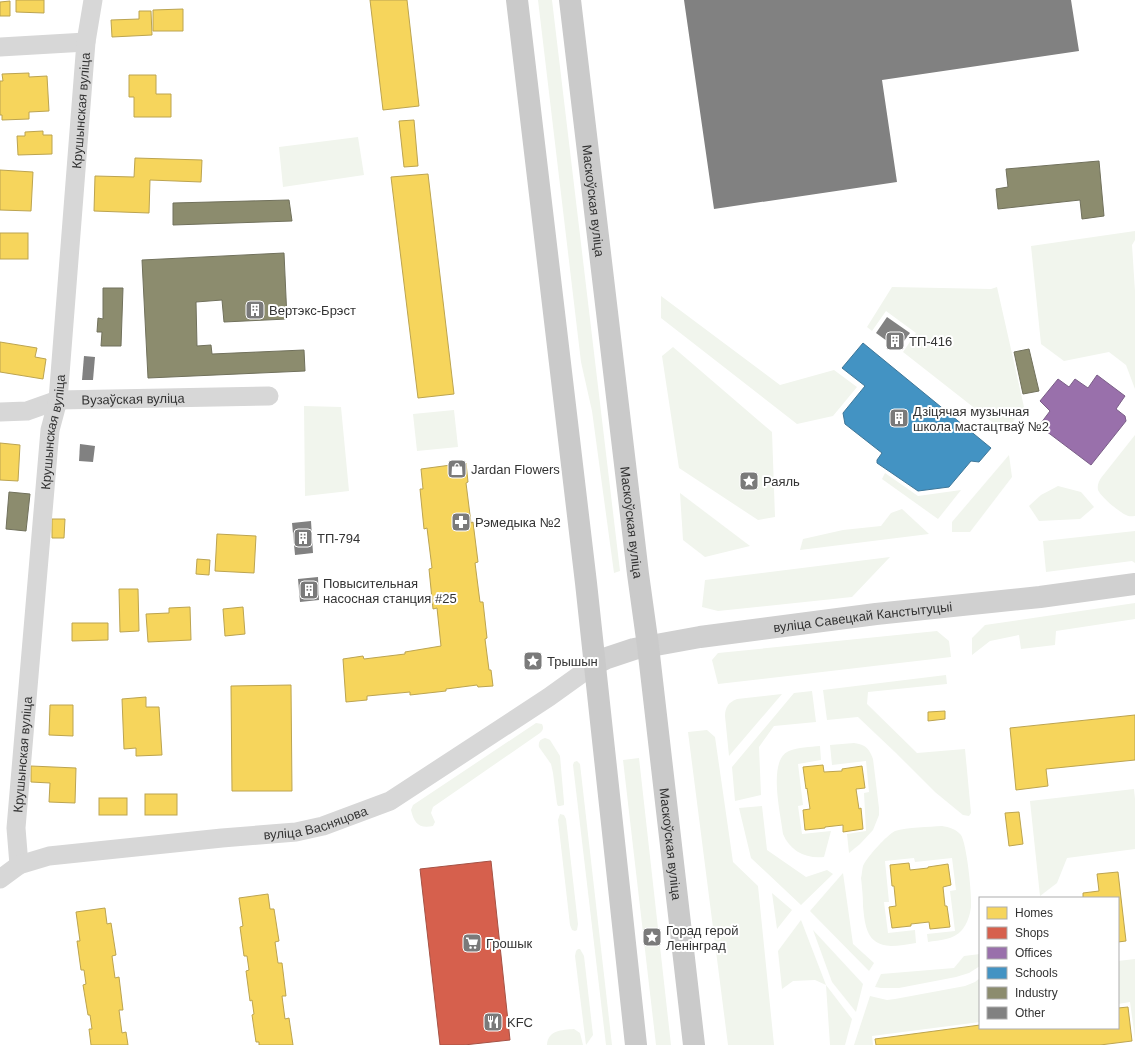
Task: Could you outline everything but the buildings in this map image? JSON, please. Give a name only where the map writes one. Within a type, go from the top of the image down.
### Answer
[{"type":"main road","points":[[517,0],[595,664],[636,1045]]},
{"type":"main road","name":"Маскоўская вуліца","points":[[570,0],[637,567],[648,646],[694,1045]]},
{"type":"main road","name":"вуліца Савецкай Канстытуцыі","points":[[595,664],[620,653],[648,646],[708,636],[876,614],[1032,598],[1135,584]]},
{"type":"street","name":"Крушынская вуліца","points":[[19,866],[16,828],[31,648],[50,430],[58,400],[86,42],[93,0]]},
{"type":"street","points":[[0,47],[86,42]]},
{"type":"street","name":"Вузаўская вуліца","points":[[0,412],[27,411],[58,400],[269,396]]},
{"type":"street","name":"вуліца Васняцова","points":[[0,879],[19,866],[49,856],[296,832],[323,826],[390,801],[549,697],[595,664]]},
{"type":"shaded area","points":[[538,0],[552,0],[620,571],[614,573],[592,411],[581,362]]},
{"type":"shaded area","points":[[358,137],[364,175],[283,187],[279,147]]},
{"type":"shaded area","points":[[1135,231],[1135,240],[1132,245],[1135,291],[1135,389],[1126,365],[1109,352],[1064,361],[1041,344],[1031,246]]},
{"type":"shaded area","points":[[892,287],[991,289],[997,287],[1024,407],[1005,432],[903,352],[916,333],[886,311],[872,331],[867,327]]},
{"type":"shaded area","points":[[661,296],[780,385],[834,370],[857,387],[833,416],[797,424],[661,318]]},
{"type":"shaded area","points":[[673,347],[772,432],[775,517],[758,520],[679,468],[662,356]]},
{"type":"shaded area","points":[[304,406],[341,407],[349,491],[305,496]]},
{"type":"shaded area","points":[[454,410],[458,447],[417,451],[413,414]]},
{"type":"shaded area","points":[[1135,435],[1135,516],[1127,516],[1119,511],[1099,493],[1098,486],[1101,478]]},
{"type":"shaded area","points":[[1009,455],[1012,477],[970,532],[952,532],[952,522]]},
{"type":"shaded area","points":[[885,473],[918,496],[961,490],[938,519],[882,479]]},
{"type":"shaded area","points":[[1058,486],[1081,492],[1094,507],[1080,519],[1039,521],[1029,506],[1041,495]]},
{"type":"shaded area","points":[[680,493],[750,546],[705,557],[683,540]]},
{"type":"shaded area","points":[[902,509],[929,534],[800,550],[803,539],[843,530],[881,526],[891,513]]},
{"type":"shaded area","points":[[1135,531],[1135,563],[1132,561],[1046,572],[1043,541]]},
{"type":"shaded area","points":[[890,557],[852,597],[718,611],[702,607],[705,580]]},
{"type":"shaded area","points":[[1135,603],[1135,619],[1056,631],[1055,645],[1021,649],[1019,635],[990,641],[972,655],[972,638],[985,625]]},
{"type":"shaded area","points":[[937,631],[949,641],[951,657],[718,684],[712,660],[718,653]]},
{"type":"shaded area","points":[[946,675],[947,684],[868,692],[867,704],[917,753],[965,749],[971,813],[969,816],[963,815],[935,792],[858,717],[827,720],[823,690]]},
{"type":"shaded area","points":[[812,691],[816,722],[774,726],[759,747],[761,795],[735,801],[732,767],[794,693]]},
{"type":"shaded area","points":[[782,694],[729,756],[725,716],[728,705],[737,699]]},
{"type":"shaded area","points":[[536,723],[543,725],[543,729],[540,733],[433,807],[431,813],[435,822],[433,826],[424,827],[416,822],[411,810],[413,805]]},
{"type":"shaded area","points":[[707,730],[715,737],[733,862],[758,886],[774,1045],[728,1045],[688,732]]},
{"type":"shaded area","points":[[545,738],[550,740],[560,756],[564,805],[558,806],[557,804],[551,764],[539,747],[540,741]]},
{"type":"shaded area","points":[[854,743],[866,748],[870,752],[873,759],[879,815],[873,830],[849,853],[847,834],[866,831],[864,793],[869,792],[866,761],[832,765],[830,745]]},
{"type":"shaded area","points":[[820,746],[821,760],[798,764],[803,805],[798,806],[802,834],[831,831],[824,857],[811,857],[799,853],[794,849],[783,834],[778,802],[777,776],[778,765],[782,756],[789,751],[800,748]]},
{"type":"shaded area","points":[[639,758],[671,1045],[656,1045],[623,760]]},
{"type":"shaded area","points":[[577,761],[580,764],[612,1045],[606,1045],[573,765],[574,762]]},
{"type":"shaded area","points":[[1134,789],[1135,849],[1067,858],[1057,883],[1040,896],[1030,801]]},
{"type":"shaded area","points":[[762,806],[767,850],[806,877],[827,870],[833,874],[801,905],[751,858],[739,808]]},
{"type":"shaded area","points":[[560,814],[564,815],[566,819],[578,924],[577,930],[575,931],[572,930],[570,925],[558,820]]},
{"type":"shaded area","points":[[942,826],[957,831],[963,840],[969,870],[971,901],[970,913],[965,925],[955,936],[928,942],[927,934],[955,931],[950,891],[956,890],[952,858],[915,862],[914,858],[885,861],[889,902],[884,902],[888,933],[915,930],[916,943],[891,946],[876,942],[868,933],[863,906],[861,878],[865,862],[882,841],[895,831]]},
{"type":"shaded area","points":[[843,873],[853,944],[874,963],[869,971],[810,911]]},
{"type":"shaded area","points":[[772,893],[792,910],[777,929]]},
{"type":"shaded area","points":[[801,920],[826,985],[815,980],[793,981],[782,989],[778,951]]},
{"type":"shaded area","points":[[813,930],[863,984],[856,1012],[832,982]]},
{"type":"shaded area","points":[[578,949],[580,949],[584,956],[593,1035],[586,1045],[575,956]]},
{"type":"shaded area","points":[[979,954],[979,967],[969,973],[956,977],[899,988],[875,987],[881,974],[954,968],[964,956]]},
{"type":"shaded area","points":[[1135,959],[1135,1038],[1130,1002],[1119,1004],[1119,961]]},
{"type":"shaded area","points":[[979,979],[979,1022],[872,1036],[873,1045],[854,1045],[870,996],[887,1000],[895,999],[965,986]]},
{"type":"shaded area","points":[[826,985],[852,1019],[845,1045],[830,1045]]},
{"type":"shaded area","points":[[574,1029],[580,1033],[583,1045],[547,1045],[550,1036],[556,1032]]},
{"type":"place","name":"Вертэкс-Брэст","points":[[255,310]]},
{"type":"place","name":"ТП-416","points":[[895,341]]},
{"type":"place","name":"Дзіцячая музычная школа мастацтваў №2","points":[[899,418]]},
{"type":"place","name":"Jardan Flowers","points":[[457,469]]},
{"type":"place","name":"Раяль","points":[[749,481]]},
{"type":"place","name":"Рэмедыка №2","points":[[461,522]]},
{"type":"place","name":"ТП-794","points":[[303,538]]},
{"type":"place","name":"Повысительная насосная станция #25","points":[[309,590]]},
{"type":"place","name":"Трышын","points":[[533,661]]},
{"type":"place","name":"Горад герой Ленінград","points":[[652,937]]},
{"type":"place","name":"Грошык","points":[[472,943]]},
{"type":"place","name":"KFC","points":[[493,1022]]}]
